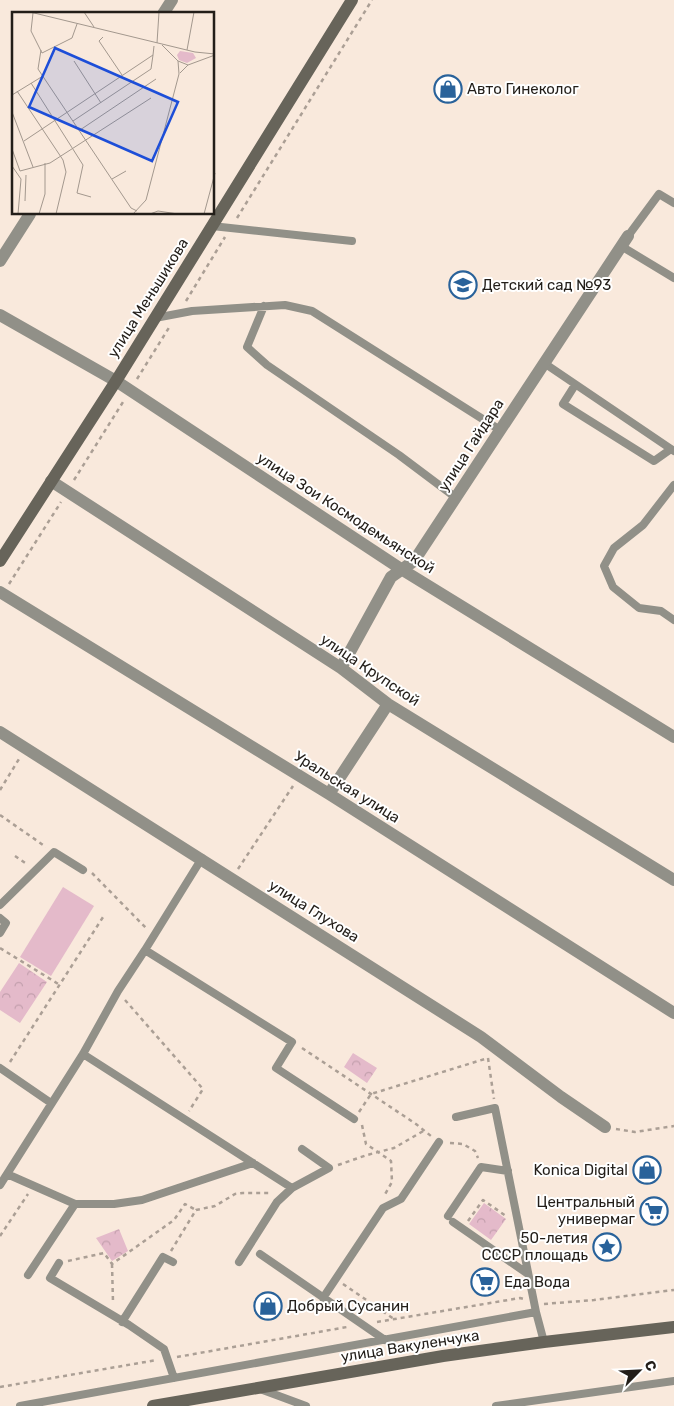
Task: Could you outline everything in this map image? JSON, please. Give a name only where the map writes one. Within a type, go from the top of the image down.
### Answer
[{"type":"street","points":[[164,12],[172,0]]},
{"type":"street","name":"улица Меньшикова","points":[[0,561],[116,381],[352,0]]},
{"type":"street","points":[[0,261],[29,215]]},
{"type":"street","name":"улица Гайдара","points":[[340,668],[391,577],[414,561],[625,241]]},
{"type":"street","name":"улица Зои Космодемьянской","points":[[0,315],[116,381],[401,570],[674,738]]},
{"type":"street","name":"улица Крупской","points":[[51,481],[340,668],[388,704],[674,880]]},
{"type":"street","name":"Уральская улица","points":[[0,592],[329,794],[674,1013]]},
{"type":"street","points":[[329,794],[388,704]]},
{"type":"street","name":"улица Глухова","points":[[0,732],[202,858],[481,1037],[561,1097],[605,1127]]},
{"type":"street","name":"улица Вакуленчука","points":[[153,1406],[196,1402],[256,1387],[443,1356],[674,1327]]},
{"type":"lane","points":[[674,203],[660,194],[625,241],[674,278]]},
{"type":"lane","points":[[212,226],[352,241]]},
{"type":"lane","points":[[155,318],[192,311],[285,305],[312,311],[500,430]]},
{"type":"lane","points":[[264,306],[247,347],[267,365],[399,455],[455,497]]},
{"type":"lane","points":[[544,363],[672,450],[654,461],[563,404],[576,385]]},
{"type":"lane","points":[[674,485],[643,525],[614,548],[604,566],[613,587],[639,608],[661,611],[674,620]]},
{"type":"lane","points":[[0,905],[54,852],[82,870]]},
{"type":"lane","points":[[0,1184],[83,1054],[118,991],[202,858]]},
{"type":"lane","points":[[0,918],[6,923],[0,933]]},
{"type":"lane","points":[[145,950],[292,1042],[276,1068],[354,1118]]},
{"type":"lane","points":[[83,1054],[292,1188]]},
{"type":"lane","points":[[2,1069],[51,1103]]},
{"type":"lane","points":[[456,1117],[495,1108],[528,1274],[544,1342]]},
{"type":"lane","points":[[323,1298],[383,1208],[401,1199],[439,1142]]},
{"type":"lane","points":[[239,1262],[277,1202],[292,1188],[329,1168],[302,1150]]},
{"type":"lane","points":[[7,1174],[75,1204],[114,1204],[142,1200],[253,1162]]},
{"type":"lane","points":[[508,1171],[481,1167],[450,1219],[528,1274]]},
{"type":"lane","points":[[28,1275],[75,1204]]},
{"type":"lane","points":[[260,1254],[384,1340]]},
{"type":"lane","points":[[122,1322],[163,1257],[170,1260]]},
{"type":"lane","points":[[59,1263],[50,1278],[164,1348],[174,1378]]},
{"type":"lane","points":[[20,1406],[536,1312]]},
{"type":"lane","points":[[496,1406],[674,1380]]},
{"type":"lane","points":[[256,1387],[306,1406]]},
{"type":"path","points":[[134,384],[372,0]]},
{"type":"path","points":[[0,790],[26,748]]},
{"type":"path","points":[[232,878],[299,776]]},
{"type":"path","points":[[0,815],[54,852]]},
{"type":"path","points":[[15,856],[35,870]]},
{"type":"path","points":[[82,870],[89,870],[154,936]]},
{"type":"path","points":[[2,1069],[60,985],[105,914]]},
{"type":"path","points":[[0,948],[60,985]]},
{"type":"path","points":[[118,991],[203,1089],[185,1118]]},
{"type":"path","points":[[292,1042],[425,1130],[439,1142],[463,1144],[475,1151],[481,1167]]},
{"type":"path","points":[[384,1194],[392,1182],[391,1162],[366,1144],[361,1124],[354,1118],[371,1094],[488,1058]]},
{"type":"path","points":[[490,1069],[493,1091]]},
{"type":"path","points":[[605,1127],[635,1132],[674,1126]]},
{"type":"path","points":[[329,1168],[394,1148],[425,1130]]},
{"type":"path","points":[[0,1236],[34,1185]]},
{"type":"path","points":[[112,1264],[174,1220],[186,1204],[196,1210],[215,1206],[235,1194],[286,1194]]},
{"type":"path","points":[[463,1229],[483,1200],[519,1224]]},
{"type":"path","points":[[170,1260],[196,1210]]},
{"type":"path","points":[[59,1263],[104,1253],[112,1264],[113,1296]]},
{"type":"path","points":[[336,1279],[395,1319]]},
{"type":"path","points":[[542,1304],[594,1300],[674,1290]]},
{"type":"path","points":[[0,1387],[520,1298],[527,1300]]},
{"type":"green space","points":[[63,887],[94,906],[51,976],[20,957]]},
{"type":"green space","points":[[19,963],[47,982],[20,1023],[0,1010],[0,992]]},
{"type":"green space","points":[[353,1053],[377,1068],[367,1083],[344,1067]]},
{"type":"green space","points":[[484,1203],[506,1219],[491,1240],[469,1224]]},
{"type":"green space","points":[[119,1229],[128,1251],[112,1261],[96,1238]]},
{"type":"place","name":"Авто Гинеколог","points":[[448,89]]},
{"type":"place","name":"Детский сад №93","points":[[463,285]]},
{"type":"place","name":"Konica Digital","points":[[647,1170]]},
{"type":"place","name":"Центральный универмаг","points":[[654,1211]]},
{"type":"place","name":"50-летия СССР площадь","points":[[607,1247]]},
{"type":"place","name":"Еда Вода","points":[[485,1282]]},
{"type":"place","name":"Добрый Сусанин","points":[[268,1306]]}]
